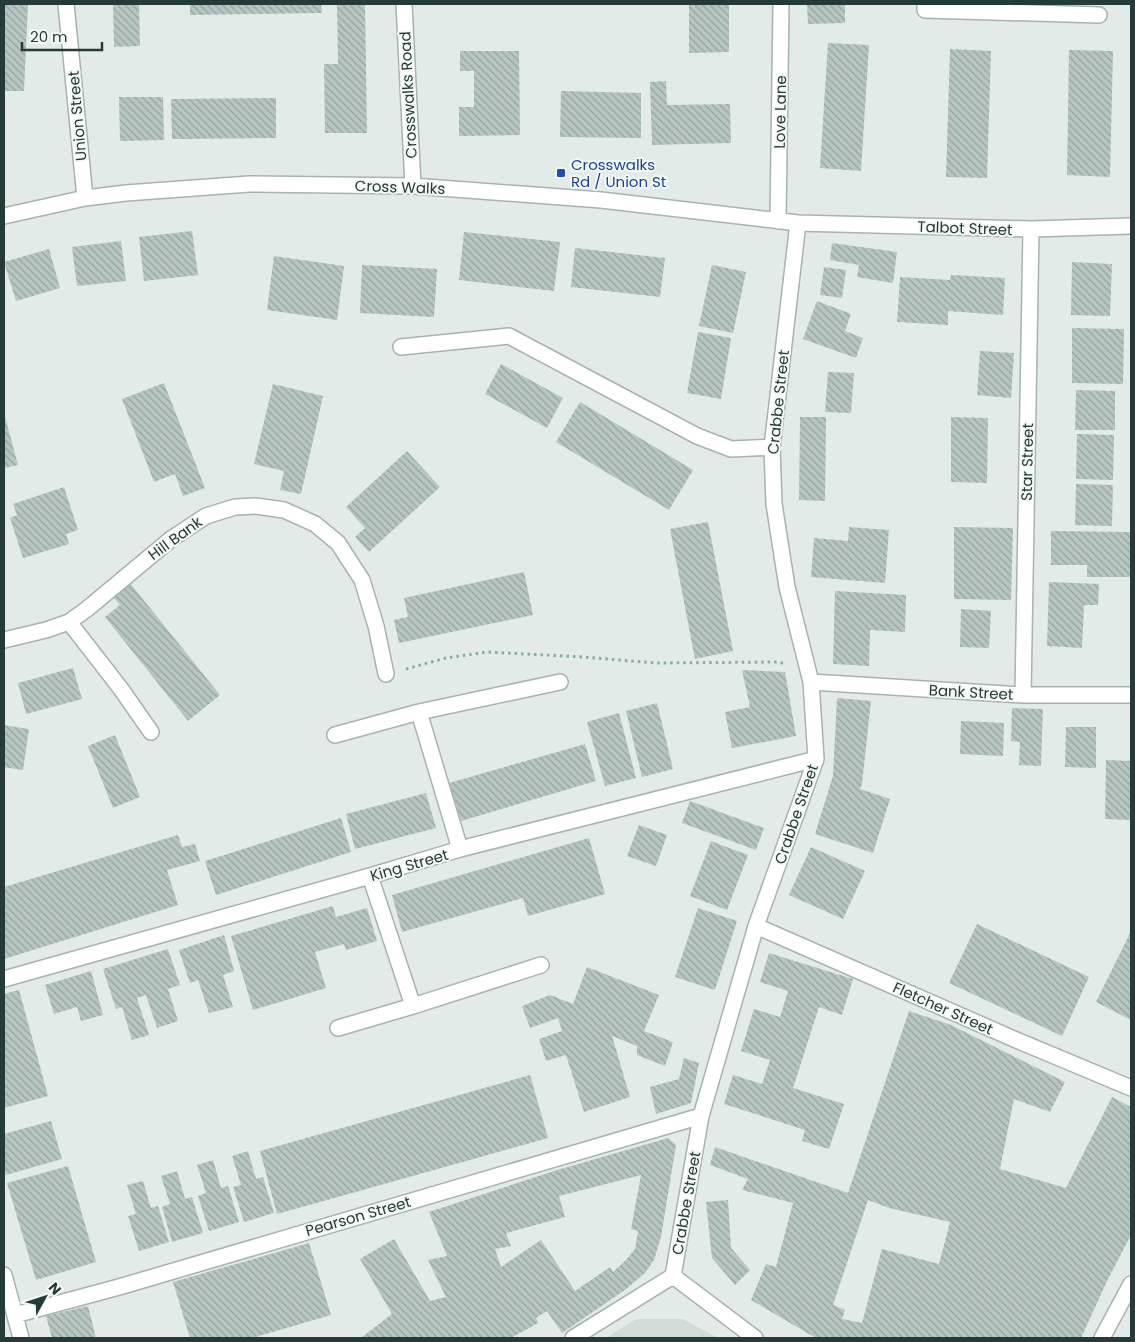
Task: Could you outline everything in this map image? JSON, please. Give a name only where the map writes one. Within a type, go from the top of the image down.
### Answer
[{"type":"street","name":"Union Street","points":[[66,4],[85,198]]},
{"type":"street","name":"Crosswalks Road","points":[[404,4],[413,186]]},
{"type":"street","name":"Love Lane","points":[[778,221],[781,4]]},
{"type":"street","points":[[925,4],[925,10],[995,8],[1100,15]]},
{"type":"street","name":"Cross Walks","points":[[4,216],[85,198],[249,184],[413,186],[601,200],[798,223]]},
{"type":"street","name":"Talbot Street","points":[[798,223],[1031,229],[1131,226]]},
{"type":"street","name":"Crabbe Street","points":[[674,1276],[701,1116],[756,926],[816,759],[809,676],[785,578],[774,504],[772,447],[798,223]]},
{"type":"street","name":"Star Street","points":[[1023,695],[1031,229]]},
{"type":"street","points":[[401,347],[509,336],[696,436],[731,449],[772,447]]},
{"type":"street","name":"Hill Bank","points":[[4,640],[46,630],[68,622],[87,609],[171,538],[206,516],[235,507],[256,506],[284,510],[315,524],[338,543],[362,580],[376,626],[386,674]]},
{"type":"street","points":[[68,622],[121,689],[151,732]]},
{"type":"street","name":"Bank Street","points":[[809,676],[1023,695],[1131,695]]},
{"type":"street","points":[[335,735],[419,712],[560,682]]},
{"type":"street","points":[[419,712],[460,849]]},
{"type":"street","name":"King Street","points":[[4,979],[460,849],[816,759]]},
{"type":"street","points":[[370,876],[413,1006]]},
{"type":"street","name":"Fletcher Street","points":[[756,926],[1131,1088]]},
{"type":"street","points":[[338,1028],[541,965]]},
{"type":"street","name":"Pearson Street","points":[[15,1315],[128,1284],[701,1116]]},
{"type":"street","points":[[4,1276],[21,1338]]},
{"type":"street","points":[[573,1338],[674,1276],[755,1338]]},
{"type":"street","points":[[1102,1338],[1131,1284]]},
{"type":"path","points":[[386,674],[446,658],[487,652],[583,656],[656,663],[779,662],[809,676]]},
{"type":"shaded area","points":[[636,1319],[683,1319],[718,1338],[606,1338]]},
{"type":"building","points":[[4,4],[28,4],[24,91],[4,91]]},
{"type":"building","points":[[113,4],[139,4],[140,46],[114,47]]},
{"type":"building","points":[[190,4],[321,4],[322,13],[190,15]]},
{"type":"building","points":[[337,4],[365,4],[367,133],[325,133],[324,64],[338,64]]},
{"type":"building","points":[[689,4],[729,4],[729,52],[689,53]]},
{"type":"building","points":[[807,4],[845,4],[845,23],[808,24]]},
{"type":"building","points":[[828,43],[869,45],[861,171],[820,168]]},
{"type":"building","points":[[950,49],[991,51],[987,178],[946,177]]},
{"type":"building","points":[[1069,50],[1113,51],[1110,177],[1067,175]]},
{"type":"building","points":[[460,51],[519,51],[520,135],[459,136],[459,107],[474,107],[474,71],[460,71]]},
{"type":"building","points":[[666,81],[667,105],[730,104],[731,143],[652,145],[650,82]]},
{"type":"building","points":[[561,91],[641,93],[641,138],[560,137]]},
{"type":"building","points":[[119,97],[163,97],[164,140],[120,141]]},
{"type":"building","points":[[276,98],[276,138],[172,139],[171,99]]},
{"type":"building","points":[[192,231],[198,275],[144,281],[139,237]]},
{"type":"building","points":[[464,232],[560,242],[554,291],[459,280]]},
{"type":"building","points":[[121,241],[126,281],[77,286],[72,247]]},
{"type":"building","points":[[832,243],[897,252],[893,283],[857,277],[859,265],[830,260]]},
{"type":"building","points":[[575,248],[665,258],[660,297],[571,287]]},
{"type":"building","points":[[49,249],[60,288],[16,301],[4,262]]},
{"type":"building","points":[[274,256],[344,266],[337,320],[267,310]]},
{"type":"building","points":[[1072,262],[1112,264],[1110,316],[1071,315]]},
{"type":"building","points":[[362,265],[437,269],[434,317],[360,313]]},
{"type":"building","points":[[712,265],[746,272],[733,333],[699,326]]},
{"type":"building","points":[[824,267],[846,270],[842,298],[820,295]]},
{"type":"building","points":[[951,275],[1005,278],[1003,315],[948,311],[948,325],[897,322],[900,277],[950,280]]},
{"type":"building","points":[[817,301],[851,314],[845,331],[863,338],[856,358],[803,339]]},
{"type":"building","points":[[1072,328],[1124,329],[1123,384],[1072,383]]},
{"type":"building","points":[[698,332],[731,338],[721,399],[687,393]]},
{"type":"building","points":[[980,351],[1014,353],[1011,398],[977,395]]},
{"type":"building","points":[[501,364],[563,398],[547,428],[485,394]]},
{"type":"building","points":[[828,372],[854,373],[851,413],[825,412]]},
{"type":"building","points":[[164,383],[205,488],[183,496],[175,474],[154,482],[122,399]]},
{"type":"building","points":[[273,384],[323,396],[301,494],[280,490],[284,471],[254,464]]},
{"type":"building","points":[[1076,390],[1115,391],[1115,430],[1075,430]]},
{"type":"building","points":[[580,402],[693,470],[669,510],[556,442]]},
{"type":"building","points":[[4,413],[18,465],[4,468]]},
{"type":"building","points":[[800,417],[826,417],[825,501],[799,500]]},
{"type":"building","points":[[951,417],[988,418],[987,483],[951,482]]},
{"type":"building","points":[[1077,434],[1114,435],[1113,480],[1076,479]]},
{"type":"building","points":[[407,451],[440,487],[369,552],[355,537],[365,528],[346,507]]},
{"type":"building","points":[[1076,484],[1113,485],[1112,526],[1075,525]]},
{"type":"building","points":[[64,487],[78,530],[66,534],[69,544],[23,558],[10,518],[17,515],[13,504]]},
{"type":"building","points":[[708,522],[733,651],[695,659],[670,529]]},
{"type":"building","points":[[849,527],[889,530],[885,583],[811,577],[814,538],[848,541]]},
{"type":"building","points":[[954,527],[1013,528],[1011,600],[954,599]]},
{"type":"building","points":[[1051,531],[1131,532],[1131,577],[1087,577],[1087,565],[1051,565]]},
{"type":"building","points":[[524,572],[533,615],[399,643],[394,620],[408,617],[404,598]]},
{"type":"building","points":[[1049,582],[1099,584],[1098,605],[1084,605],[1082,648],[1047,646]]},
{"type":"building","points":[[130,583],[220,695],[188,721],[105,617],[120,605],[113,597]]},
{"type":"building","points":[[835,591],[906,595],[905,632],[870,630],[869,666],[833,664]]},
{"type":"building","points":[[961,609],[991,611],[989,648],[960,647]]},
{"type":"building","points":[[73,668],[82,699],[26,714],[18,683]]},
{"type":"building","points":[[742,670],[785,672],[796,736],[732,748],[725,712],[750,707]]},
{"type":"building","points":[[837,698],[871,701],[860,789],[890,799],[873,853],[815,834],[833,776]]},
{"type":"building","points":[[657,703],[673,769],[642,777],[626,711]]},
{"type":"building","points":[[1012,708],[1043,709],[1041,766],[1019,765],[1020,742],[1011,741]]},
{"type":"building","points":[[619,713],[636,778],[605,786],[587,722]]},
{"type":"building","points":[[961,721],[1004,723],[1003,756],[960,754]]},
{"type":"building","points":[[4,725],[29,729],[23,770],[4,767]]},
{"type":"building","points":[[1066,727],[1096,727],[1096,768],[1065,767]]},
{"type":"building","points":[[115,735],[140,797],[113,808],[88,746]]},
{"type":"building","points":[[585,744],[596,781],[461,821],[449,783]]},
{"type":"building","points":[[1106,760],[1131,761],[1131,820],[1105,819]]},
{"type":"building","points":[[426,793],[436,828],[355,849],[346,814]]},
{"type":"building","points":[[690,801],[764,828],[756,850],[682,823]]},
{"type":"building","points":[[341,818],[351,852],[216,895],[205,861]]},
{"type":"building","points":[[639,825],[667,835],[656,866],[627,856]]},
{"type":"building","points":[[178,835],[182,847],[195,844],[200,861],[167,870],[178,905],[4,959],[4,887]]},
{"type":"building","points":[[589,838],[605,894],[528,916],[523,898],[402,932],[392,895]]},
{"type":"building","points":[[711,841],[748,855],[727,910],[690,896]]},
{"type":"building","points":[[811,847],[865,871],[843,919],[789,895]]},
{"type":"building","points":[[333,906],[336,917],[367,908],[377,941],[346,950],[344,944],[315,952],[326,988],[253,1010],[231,936]]},
{"type":"building","points":[[698,908],[737,921],[715,990],[675,977]]},
{"type":"building","points":[[977,924],[1089,977],[1062,1036],[949,983]]},
{"type":"building","points":[[1131,931],[1131,1020],[1096,1002]]},
{"type":"building","points":[[224,935],[234,971],[223,975],[233,1007],[209,1013],[198,980],[190,983],[179,950]]},
{"type":"building","points":[[168,949],[180,985],[168,989],[178,1021],[157,1028],[146,995],[137,998],[149,1035],[132,1040],[122,1007],[116,1009],[103,969]]},
{"type":"building","points":[[769,953],[853,979],[842,1015],[819,1007],[793,1088],[844,1104],[829,1149],[802,1141],[805,1130],[724,1104],[733,1075],[762,1084],[770,1060],[741,1051],[754,1009],[780,1017],[788,991],[760,982]]},
{"type":"building","points":[[587,967],[659,995],[644,1031],[673,1042],[665,1066],[637,1055],[637,1046],[612,1036],[630,1097],[584,1112],[566,1055],[546,1061],[539,1039],[562,1031],[558,1018],[530,1028],[522,1006],[550,995],[573,1004]]},
{"type":"building","points":[[91,971],[103,1015],[81,1021],[77,1007],[54,1014],[45,985]]},
{"type":"building","points":[[19,990],[48,1096],[4,1108],[4,994]]},
{"type":"building","points":[[909,1011],[951,1025],[1065,1082],[1050,1112],[1014,1099],[1000,1169],[1066,1188],[1112,1097],[1131,1107],[1131,1235],[1081,1338],[816,1338],[751,1300],[766,1264],[776,1267],[793,1203],[742,1190],[748,1179],[710,1165],[715,1147],[848,1193]],"holes":[[[868,1200],[889,1208],[950,1222],[939,1264],[882,1249],[862,1323],[842,1319],[845,1310],[833,1305]]]},
{"type":"building","points":[[684,1058],[699,1063],[691,1103],[656,1114],[650,1087],[679,1079]]},
{"type":"building","points":[[530,1075],[548,1138],[277,1214],[260,1151]]},
{"type":"building","points":[[51,1121],[62,1159],[6,1175],[4,1167],[4,1134]]},
{"type":"building","points":[[668,1138],[676,1145],[661,1237],[654,1260],[645,1273],[625,1290],[562,1333],[547,1311],[536,1318],[538,1323],[511,1338],[362,1337],[392,1314],[360,1259],[394,1239],[430,1301],[446,1297],[428,1260],[447,1256],[429,1212],[554,1171]],"holes":[[[641,1175],[631,1229],[638,1231],[635,1249],[626,1260],[613,1272],[610,1267],[575,1291],[541,1240],[501,1267],[495,1249],[511,1246],[506,1233],[565,1217],[559,1196]]]},
{"type":"building","points":[[248,1151],[256,1179],[263,1177],[274,1213],[244,1222],[233,1187],[241,1185],[232,1156]]},
{"type":"building","points":[[213,1160],[221,1188],[228,1186],[239,1222],[209,1231],[198,1196],[206,1193],[197,1165]]},
{"type":"building","points":[[68,1166],[96,1262],[36,1280],[7,1183]]},
{"type":"building","points":[[177,1171],[185,1199],[192,1197],[203,1233],[172,1242],[162,1207],[170,1204],[161,1176]]},
{"type":"building","points":[[143,1181],[151,1208],[158,1206],[169,1242],[139,1251],[128,1216],[136,1214],[127,1185]]},
{"type":"building","points":[[728,1200],[731,1248],[750,1270],[735,1285],[712,1258],[706,1202]]},
{"type":"building","points":[[309,1243],[331,1315],[252,1338],[190,1338],[173,1282]]},
{"type":"building","points":[[88,1306],[96,1338],[52,1338],[46,1316]]},
{"type":"place","name":"Crosswalks Rd / Union St","points":[[561,173]]}]
